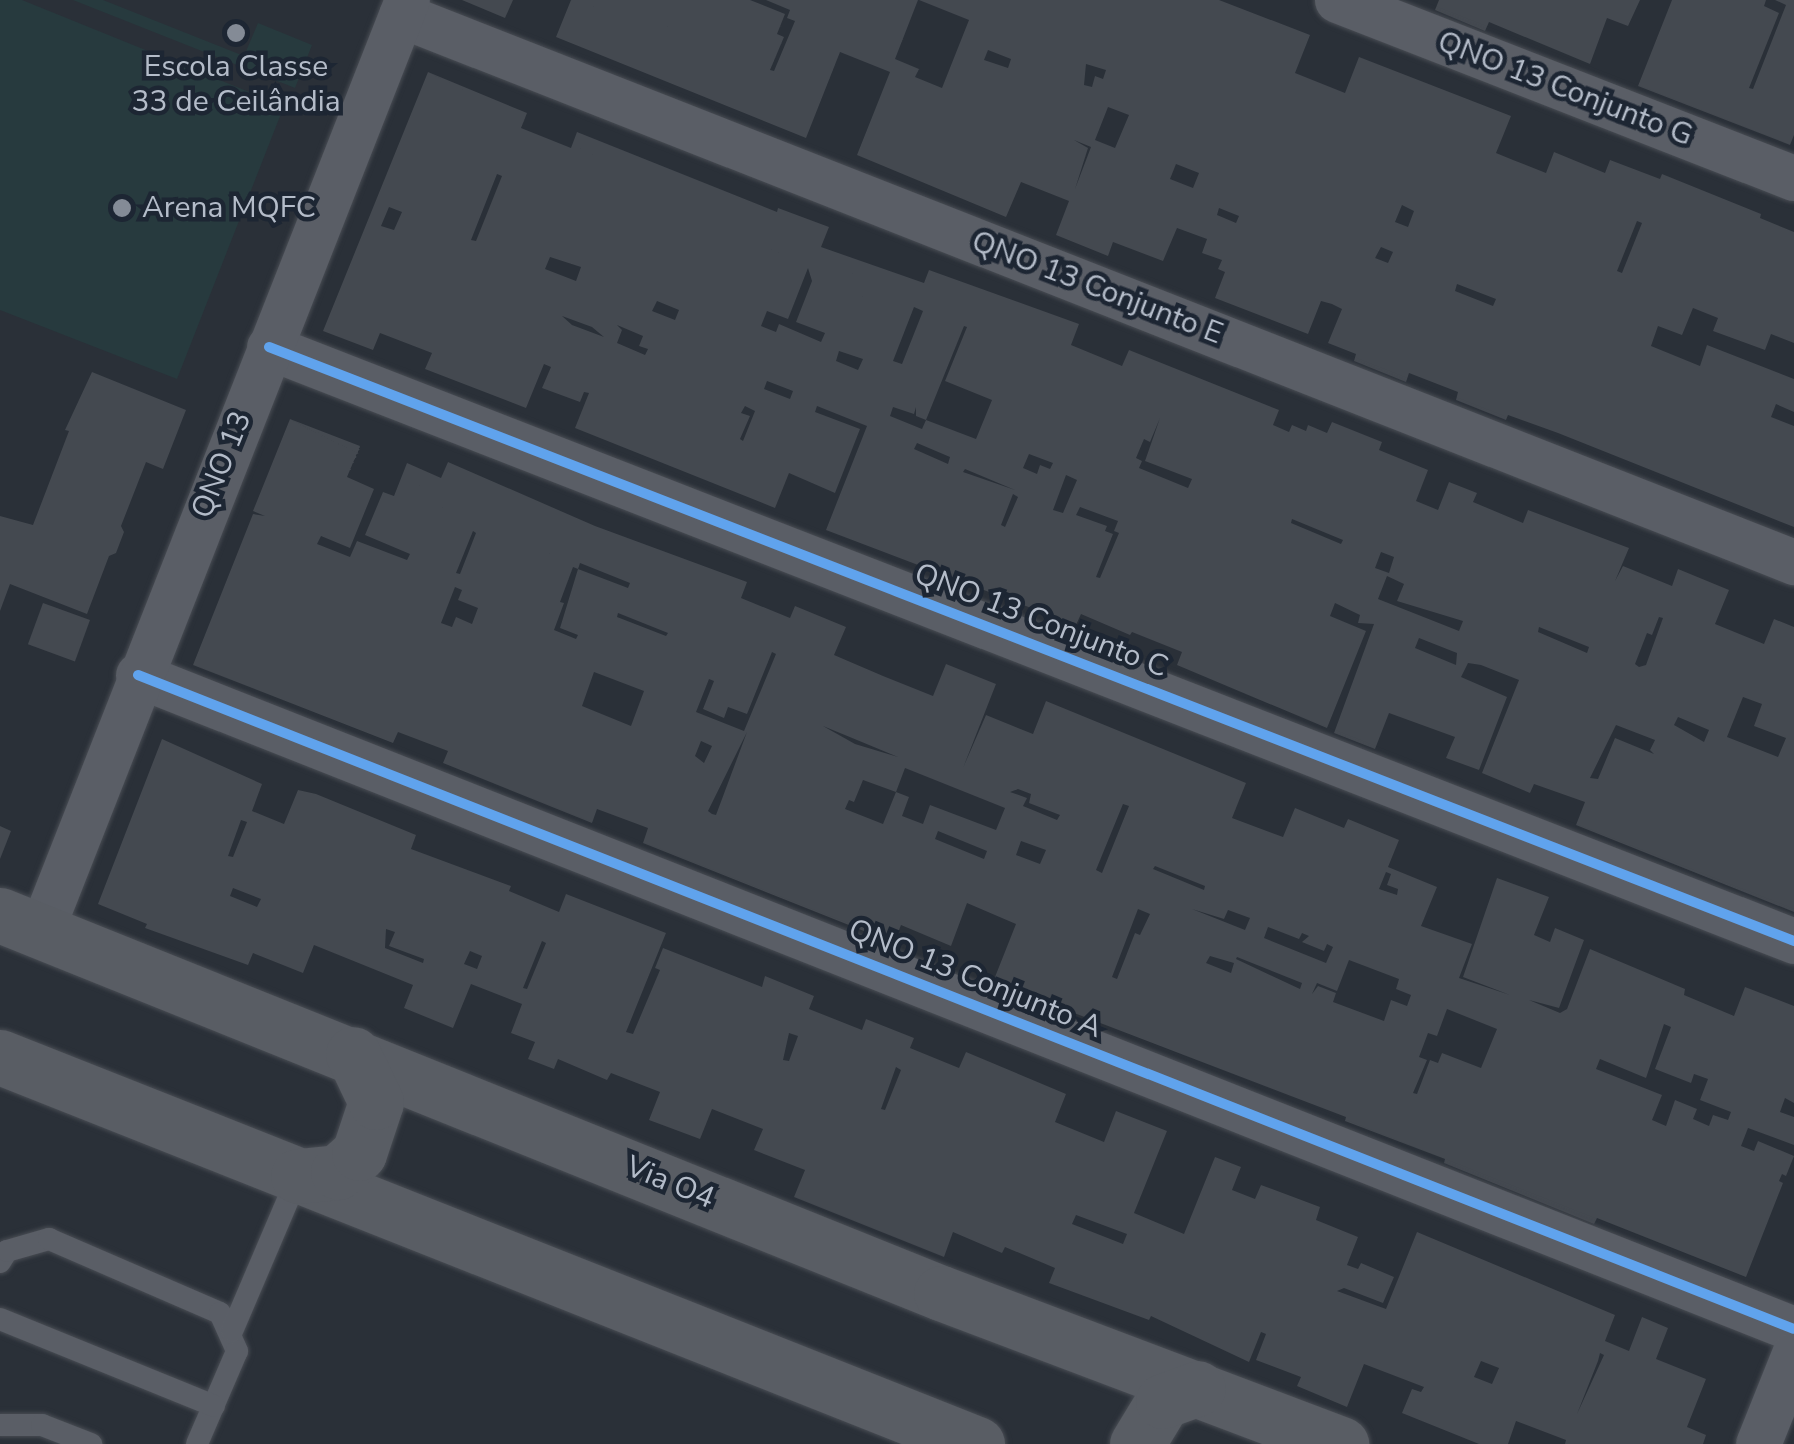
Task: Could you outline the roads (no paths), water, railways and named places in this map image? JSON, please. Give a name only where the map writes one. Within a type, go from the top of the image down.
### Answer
[{"type":"main road","name":"Via O4","points":[[20,923],[941,1293],[1342,1444]]},
{"type":"main road","points":[[298,1176],[338,1172],[359,1153],[376,1102],[353,1054]]},
{"type":"main road","points":[[0,1058],[977,1444]]},
{"type":"main road","points":[[1138,1444],[1163,1401],[1198,1388]]},
{"type":"street","name":"QNO 13 Conjunto G","points":[[1336,0],[1794,178]]},
{"type":"street","name":"QNO 13","points":[[20,923],[138,675],[404,7]]},
{"type":"street","name":"QNO 13 Conjunto E","points":[[404,7],[1794,562]]},
{"type":"street","name":"QNO 13 Conjunto C","points":[[269,347],[1794,941]]},
{"type":"street","name":"QNO 13 Conjunto A","points":[[138,675],[1794,1329]]},
{"type":"street","points":[[1758,1444],[1794,1354]]},
{"type":"lane","points":[[232,1331],[298,1176]]},
{"type":"lane","points":[[0,1262],[7,1250],[48,1239],[220,1313],[232,1331],[237,1351],[197,1444]]},
{"type":"lane","points":[[0,1319],[214,1406]]},
{"type":"lane","points":[[0,1425],[42,1425],[92,1444]]},
{"type":"place","name":"Escola Classe 33 de Ceilândia","points":[[236,33]]},
{"type":"place","name":"Arena MQFC","points":[[122,208]]}]
